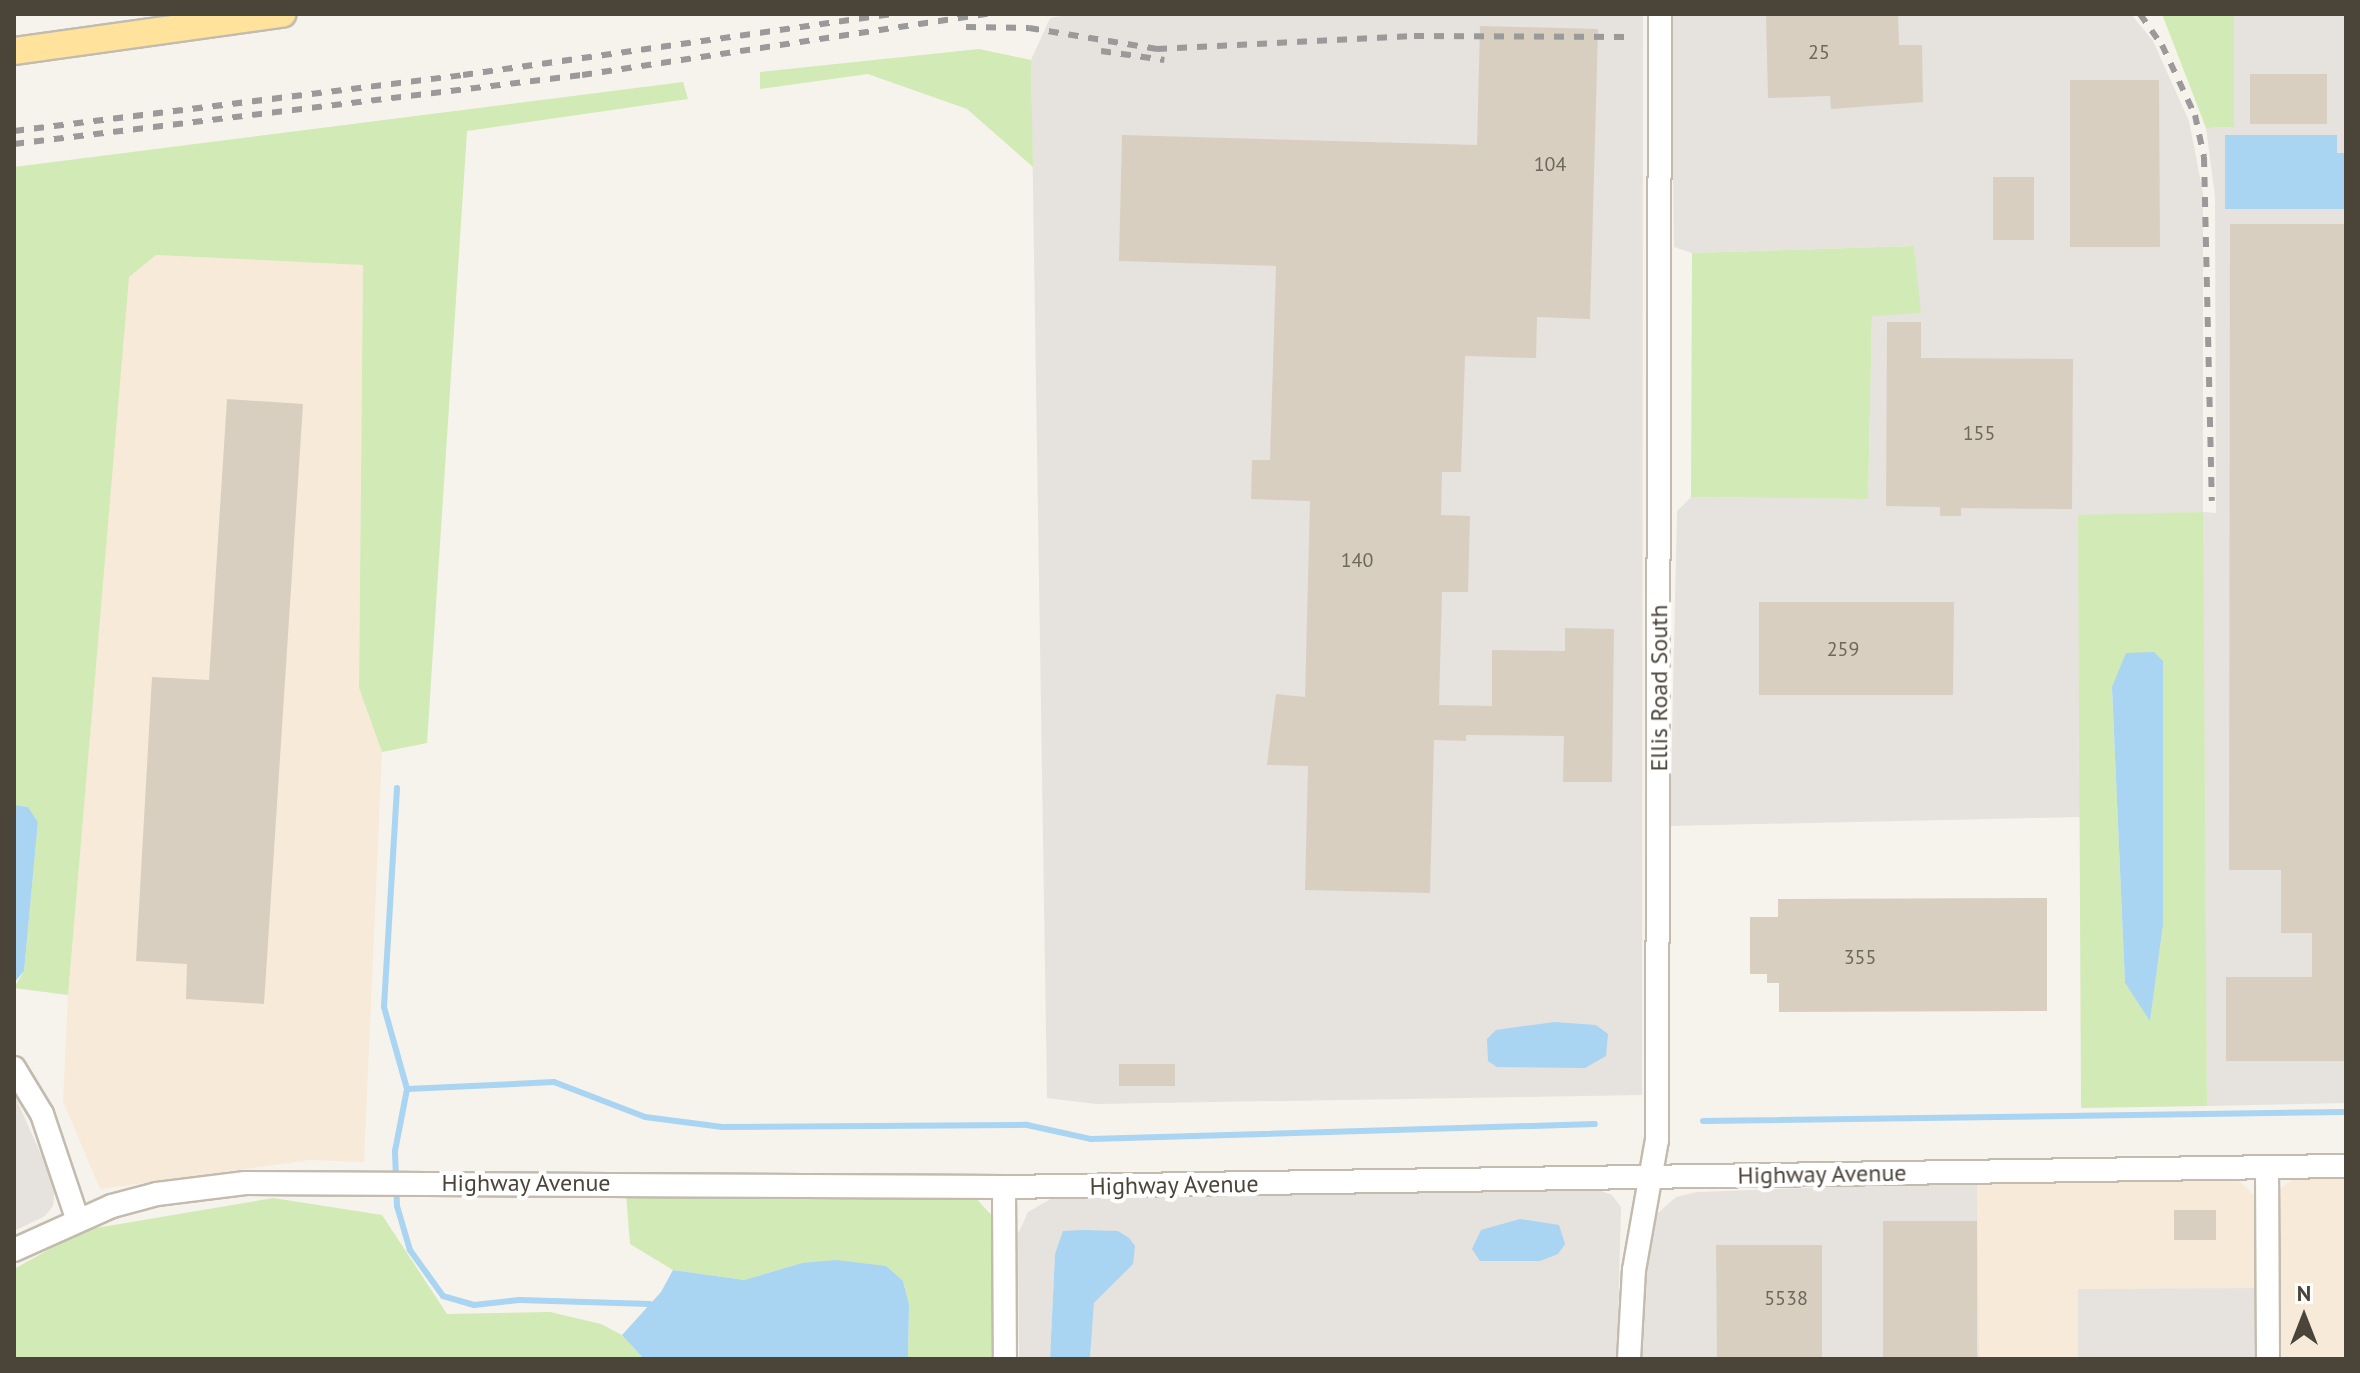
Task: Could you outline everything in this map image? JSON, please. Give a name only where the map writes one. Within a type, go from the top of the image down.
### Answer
[{"type":"main road","points":[[14,51],[282,14]]},
{"type":"street","name":"Ellis Road South","points":[[1629,1359],[1636,1257],[1657,1125],[1660,14]]},
{"type":"street","points":[[14,1068],[42,1114],[77,1218]]},
{"type":"street","name":"Highway Avenue","points":[[14,1250],[77,1218],[203,1187],[328,1183],[1004,1187],[2346,1166]]},
{"type":"street","points":[[2267,1167],[2268,1359]]},
{"type":"street","points":[[1004,1187],[1005,1359]]},
{"type":"shaded area","points":[[1073,14],[1643,14],[1642,1095],[1096,1104],[1047,1098],[1031,60],[1050,18]]},
{"type":"shaded area","points":[[1671,14],[2131,14],[2153,41],[2189,121],[2203,193],[2203,512],[2216,513],[2215,197],[2206,128],[2234,127],[2234,14],[2346,14],[2346,1103],[2207,1106],[2202,512],[2078,516],[2083,817],[1670,826],[1677,511],[1691,497],[1868,499],[1872,315],[1920,313],[1914,246],[1692,253],[1674,247]]},
{"type":"shaded area","points":[[156,255],[363,265],[359,688],[382,752],[364,1162],[310,1160],[100,1189],[63,1101],[68,995],[128,277]]},
{"type":"shaded area","points":[[14,1094],[55,1186],[53,1206],[45,1216],[14,1231]]},
{"type":"shaded area","points":[[2346,1177],[2346,1359],[2276,1359],[2277,1192],[2294,1178]]},
{"type":"shaded area","points":[[2237,1179],[2254,1195],[2257,1288],[2078,1289],[2078,1359],[1979,1359],[1977,1182]]},
{"type":"shaded area","points":[[1977,1182],[1979,1359],[1639,1359],[1650,1233],[1657,1214],[1676,1197],[1697,1192]]},
{"type":"shaded area","points":[[1593,1188],[1612,1195],[1621,1207],[1617,1359],[1090,1359],[1094,1303],[1117,1280],[1084,1230],[1064,1238],[1055,1254],[1050,1359],[1019,1359],[1018,1234],[1028,1212],[1054,1197]]},
{"type":"shaded area","points":[[2257,1288],[2257,1359],[2078,1359],[2078,1289]]},
{"type":"green space","points":[[2162,14],[2234,14],[2234,127],[2206,128]]},
{"type":"green space","points":[[979,49],[1031,60],[1033,167],[967,109],[868,74],[760,89],[760,72]]},
{"type":"green space","points":[[683,82],[688,99],[467,131],[427,743],[382,752],[359,688],[363,265],[156,255],[129,277],[68,995],[14,988],[24,971],[38,822],[28,807],[14,805],[14,167]]},
{"type":"green space","points":[[1914,246],[1921,313],[1872,316],[1868,499],[1691,497],[1692,253]]},
{"type":"green space","points":[[2203,512],[2207,1106],[2081,1108],[2078,515]],"holes":[[[2112,687],[2163,925],[2150,1020],[2125,983]]]},
{"type":"green space","points":[[626,1194],[973,1195],[994,1218],[996,1359],[908,1359],[909,1304],[903,1281],[802,1263],[744,1280],[673,1270],[630,1244]]},
{"type":"green space","points":[[273,1198],[382,1215],[447,1314],[550,1312],[601,1324],[622,1335],[644,1359],[14,1359],[14,1269],[84,1230]]},
{"type":"water","points":[[2225,135],[2337,135],[2337,153],[2346,153],[2346,209],[2225,209]]},
{"type":"water","points":[[2154,652],[2163,661],[2163,925],[2150,1021],[2125,983],[2112,687],[2126,653]]},
{"type":"water","points":[[14,805],[28,807],[38,822],[24,971],[14,983]]},
{"type":"water","points":[[1554,1022],[1596,1025],[1608,1034],[1606,1056],[1585,1068],[1497,1067],[1488,1061],[1487,1039],[1496,1030]]},
{"type":"water","points":[[1520,1219],[1559,1225],[1565,1244],[1558,1254],[1540,1261],[1480,1261],[1472,1249],[1481,1230]]},
{"type":"water","points":[[1063,1231],[1118,1231],[1129,1238],[1135,1246],[1133,1264],[1094,1303],[1090,1359],[1050,1359],[1055,1254]]},
{"type":"water","points":[[836,1260],[886,1266],[903,1281],[909,1304],[908,1359],[644,1359],[622,1335],[661,1292],[673,1270],[744,1280],[802,1263]]},
{"type":"building","points":[[1766,14],[1898,14],[1899,45],[1922,45],[1923,102],[1831,109],[1830,96],[1768,98]]},
{"type":"building","points":[[1480,26],[1598,29],[1590,319],[1537,317],[1536,358],[1465,356],[1461,472],[1442,472],[1441,515],[1470,516],[1468,592],[1442,592],[1439,705],[1492,706],[1492,650],[1565,651],[1565,628],[1614,629],[1612,782],[1563,782],[1564,736],[1466,735],[1466,741],[1434,740],[1430,893],[1305,890],[1308,766],[1267,765],[1276,694],[1305,697],[1310,501],[1251,499],[1252,460],[1270,460],[1276,266],[1119,261],[1122,135],[1477,145]]},
{"type":"building","points":[[2250,74],[2327,74],[2327,124],[2250,124]]},
{"type":"building","points":[[2070,80],[2159,80],[2160,247],[2070,247]]},
{"type":"building","points":[[1993,177],[2034,177],[2034,240],[1993,240]]},
{"type":"building","points":[[2230,224],[2346,224],[2346,1061],[2226,1061],[2226,977],[2312,977],[2312,933],[2281,933],[2281,870],[2229,870]]},
{"type":"building","points":[[1887,322],[1921,322],[1921,358],[2073,359],[2072,509],[1961,508],[1961,516],[1940,516],[1940,507],[1886,506]]},
{"type":"building","points":[[227,399],[303,404],[264,1004],[186,999],[187,964],[136,961],[152,677],[209,680]]},
{"type":"building","points":[[1759,602],[1954,602],[1953,695],[1759,695]]},
{"type":"building","points":[[2047,898],[2047,1011],[1779,1012],[1779,983],[1767,983],[1767,974],[1750,974],[1750,917],[1778,917],[1778,899]]},
{"type":"building","points":[[1119,1064],[1175,1064],[1175,1086],[1119,1086]]},
{"type":"building","points":[[2174,1210],[2216,1210],[2216,1240],[2174,1240]]},
{"type":"building","points":[[1883,1221],[1977,1221],[1977,1359],[1883,1359]]},
{"type":"building","points":[[1716,1245],[1822,1245],[1822,1359],[1717,1359]]},
{"type":"waterway","points":[[397,788],[384,1007],[407,1089]]},
{"type":"waterway","points":[[650,1304],[519,1300],[474,1305],[443,1296],[410,1250],[397,1206],[395,1151],[407,1089],[554,1082],[645,1117],[722,1127],[1027,1125],[1091,1139],[1595,1124]]},
{"type":"waterway","points":[[1703,1121],[2346,1112]]},
{"type":"railway","points":[[14,131],[463,75],[894,14]]},
{"type":"railway","points":[[14,144],[582,75],[987,14]]},
{"type":"railway","points":[[2140,14],[2162,45],[2195,115],[2204,157],[2212,501]]},
{"type":"railway","points":[[966,27],[1029,28],[1157,49],[1414,36],[1628,37]]},
{"type":"railway","points":[[1101,51],[1164,60]]}]
